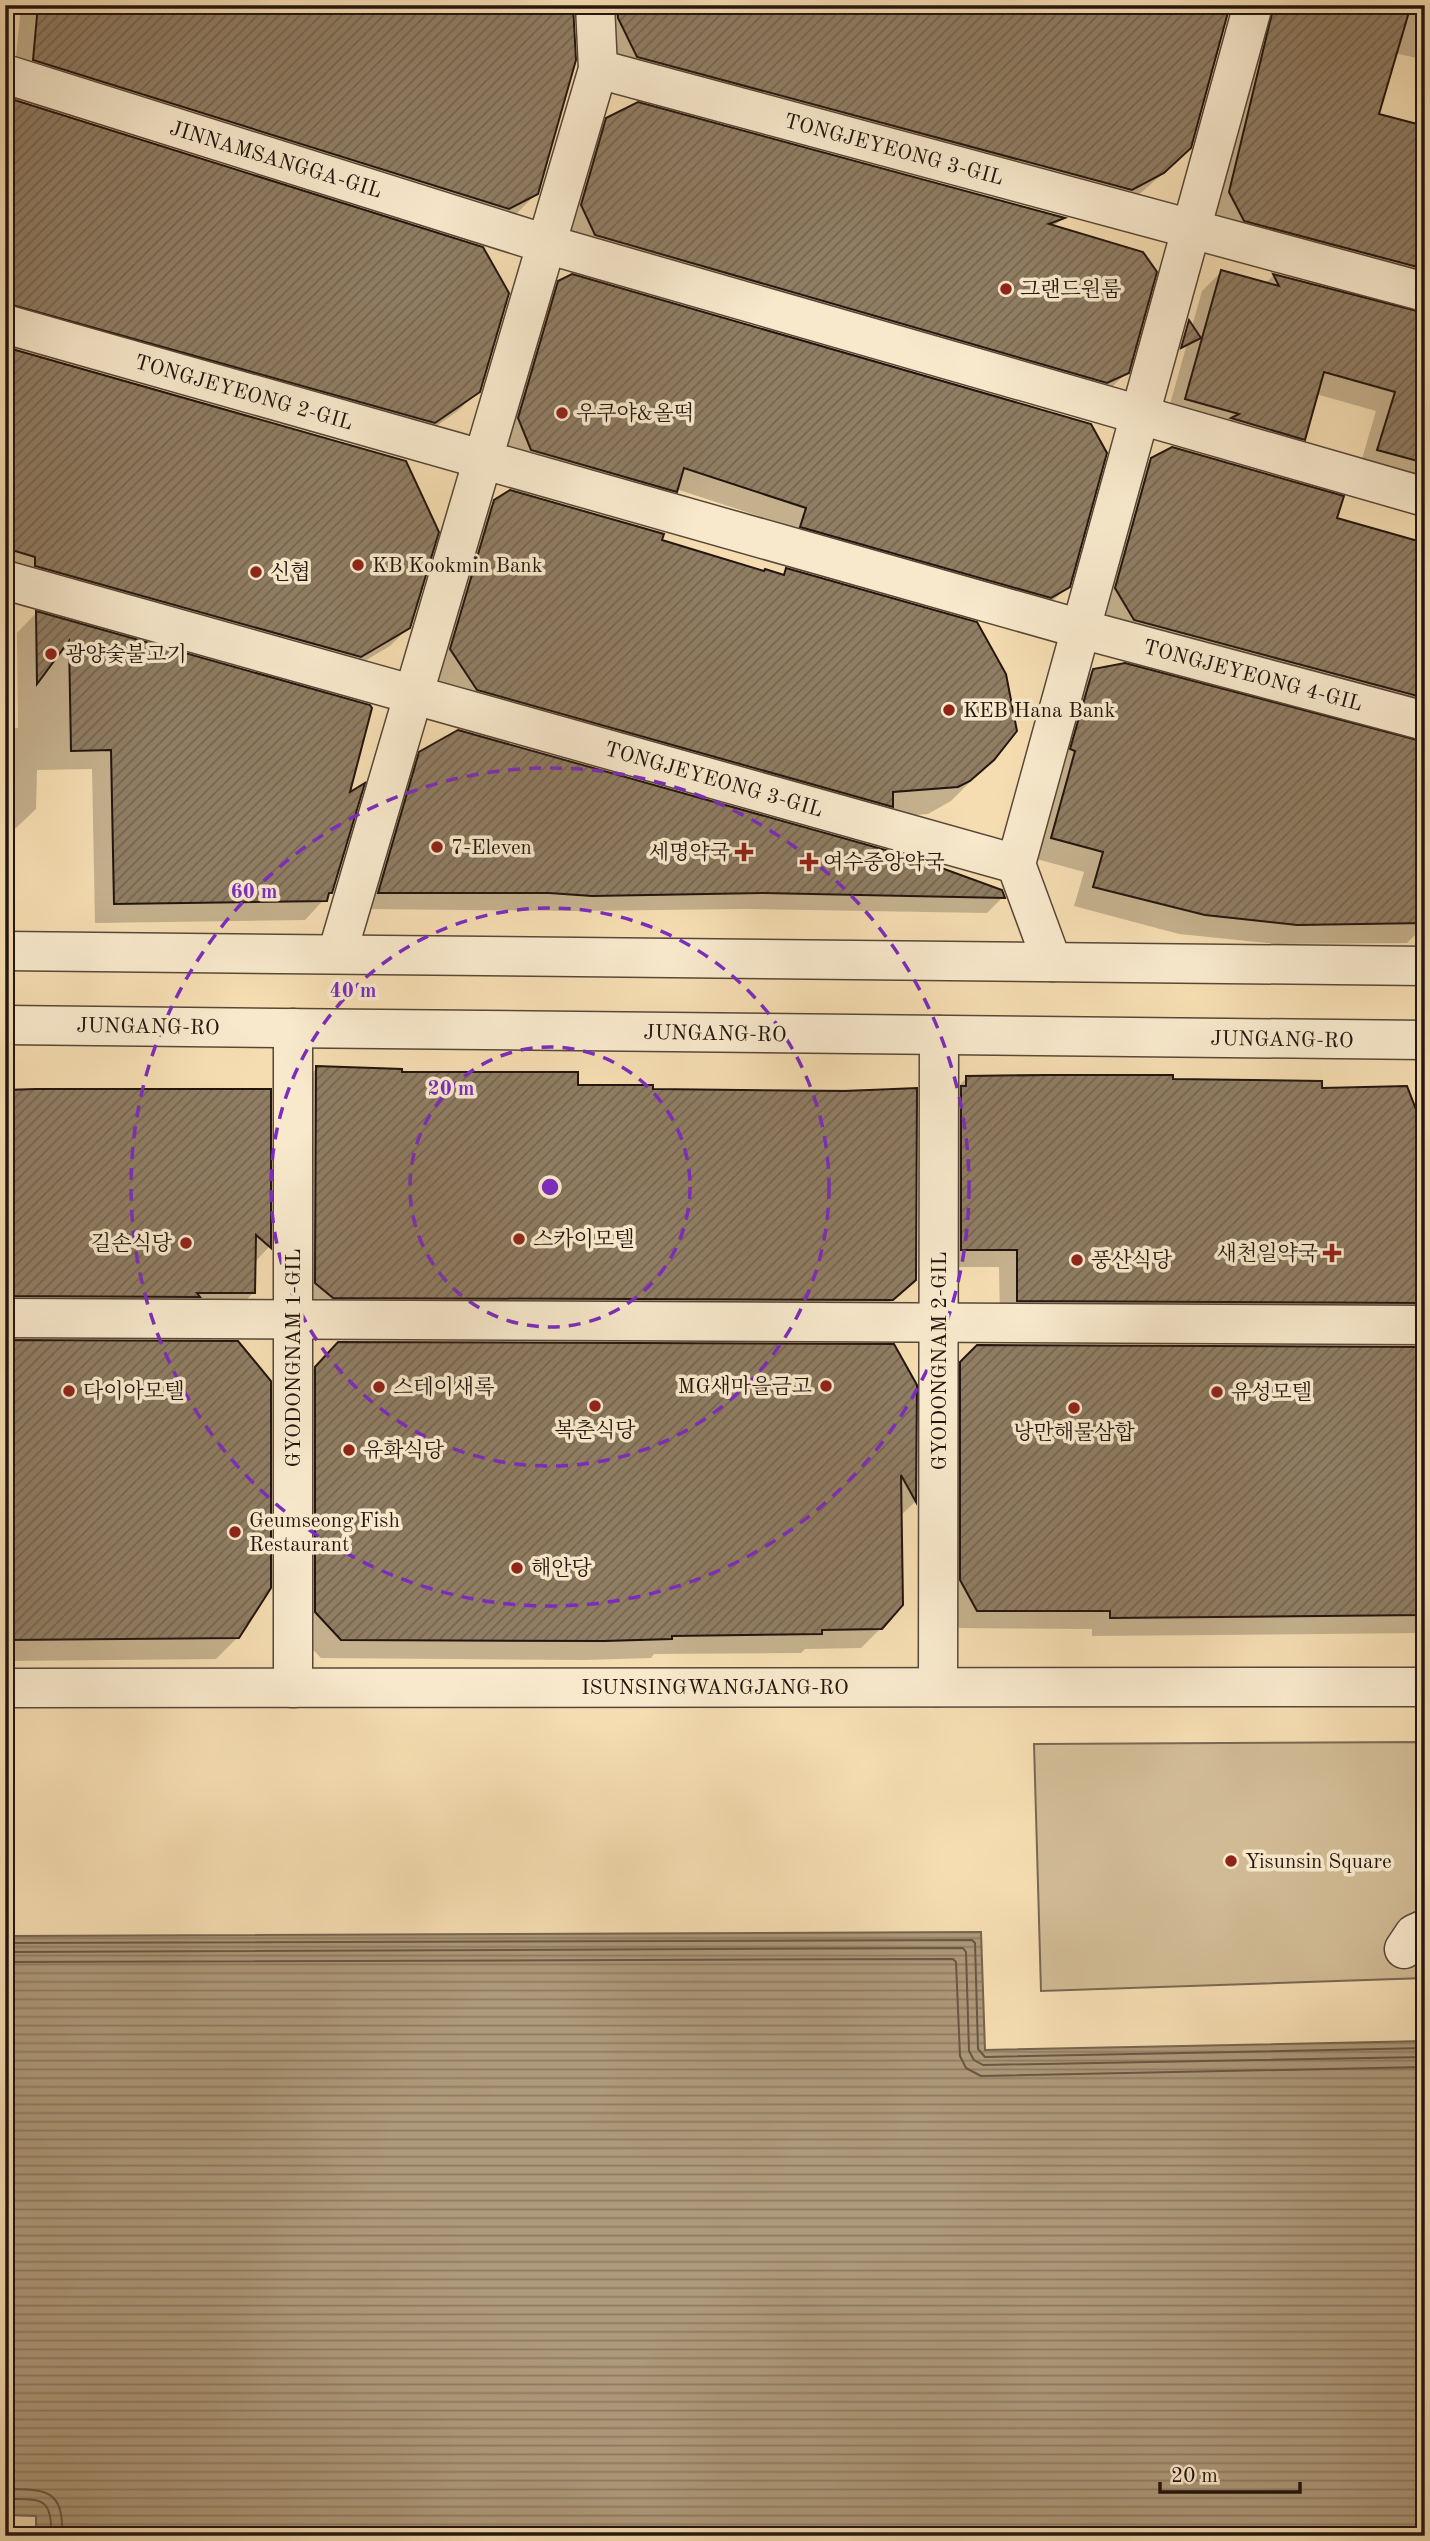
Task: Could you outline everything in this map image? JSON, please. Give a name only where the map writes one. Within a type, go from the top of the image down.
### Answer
[{"type":"street","points":[[337,954],[598,69],[595,5]]},
{"type":"street","points":[[1052,962],[1016,864],[1253,5]]},
{"type":"street","name":"TONGJEYEONG 3-GIL","points":[[598,69],[1191,229]]},
{"type":"street","name":"JINNAMSANGGA-GIL","points":[[5,74],[546,244]]},
{"type":"street","points":[[1191,229],[1425,292]]},
{"type":"street","points":[[546,244],[1425,497]]},
{"type":"street","name":"TONGJEYEONG 2-GIL","points":[[5,324],[482,460]]},
{"type":"street","points":[[482,460],[1081,629]]},
{"type":"street","points":[[5,580],[413,694]]},
{"type":"street","name":"TONGJEYEONG 4-GIL","points":[[1081,629],[1425,721]]},
{"type":"street","name":"TONGJEYEONG 3-GIL","points":[[413,694],[1016,864]]},
{"type":"street","points":[[5,951],[1425,966]]},
{"type":"street","name":"JUNGANG-RO","points":[[5,1025],[1425,1040]]},
{"type":"street","name":"GYODONGNAM 1-GIL","points":[[293,1028],[293,1688]]},
{"type":"street","name":"GYODONGNAM 2-GIL","points":[[938,1687],[940,1035]]},
{"type":"street","points":[[5,1318],[1425,1325]]},
{"type":"street","name":"ISUNSINGWANGJANG-RO","points":[[5,1688],[1425,1687]]},
{"type":"shaded area","name":"Yisunsin Square","points":[[1425,1742],[1425,1978],[1041,1991],[1034,1744]]},
{"type":"water","points":[[981,1932],[985,2050],[1425,2041],[1425,2536],[36,2536],[36,2516],[5,2515],[5,1936]]},
{"type":"building","points":[[38,5],[573,5],[576,60],[538,194],[509,209],[33,60]]},
{"type":"building","points":[[617,5],[1230,5],[1191,148],[1164,173],[1132,190],[637,57],[618,18]]},
{"type":"building","points":[[1274,5],[1411,5],[1379,114],[1425,126],[1425,269],[1244,221],[1229,192]]},
{"type":"building","points":[[5,97],[483,247],[509,293],[480,392],[435,423],[5,303]]},
{"type":"building","points":[[638,102],[1065,218],[1049,224],[1143,252],[1157,272],[1129,373],[1107,383],[595,235],[581,205],[606,118]]},
{"type":"building","points":[[1221,270],[1279,286],[1273,274],[1425,313],[1425,463],[1377,450],[1395,392],[1324,372],[1305,440],[1231,418],[1239,414],[1185,399]]},
{"type":"building","points":[[572,274],[1091,424],[1107,453],[1070,587],[1051,598],[800,527],[806,508],[684,468],[677,492],[531,450],[518,418],[558,281]]},
{"type":"building","points":[[1189,320],[1201,338],[1181,348]]},
{"type":"building","points":[[5,347],[406,461],[439,532],[410,628],[361,657],[35,566],[35,557],[5,548]]},
{"type":"building","points":[[1172,447],[1344,496],[1337,518],[1425,543],[1425,698],[1134,620],[1115,588],[1151,458]]},
{"type":"building","points":[[510,490],[664,534],[662,540],[764,571],[765,569],[784,575],[786,568],[977,622],[1006,674],[1017,731],[994,760],[970,781],[958,787],[893,792],[893,807],[477,690],[450,649],[494,500]]},
{"type":"building","points":[[36,611],[370,705],[372,708],[350,792],[365,783],[332,893],[329,893],[327,901],[114,904],[111,750],[71,751],[69,641],[37,684]]},
{"type":"building","points":[[1125,663],[1425,742],[1425,923],[1297,925],[1205,915],[1093,887],[1103,852],[1051,838],[1075,751],[1070,749],[1093,669]]},
{"type":"building","points":[[458,730],[914,858],[1002,890],[1005,898],[763,893],[592,896],[549,893],[378,893],[419,752]]},
{"type":"building","points":[[316,1066],[402,1069],[402,1072],[578,1072],[578,1085],[653,1085],[653,1089],[845,1091],[917,1088],[916,1280],[893,1300],[333,1298],[315,1283]]},
{"type":"building","points":[[1173,1075],[1173,1079],[1322,1081],[1322,1088],[1407,1086],[1425,1133],[1425,1303],[1017,1301],[1017,1250],[961,1250],[961,1086],[966,1086],[966,1076]]},
{"type":"building","points":[[271,1089],[271,1248],[256,1235],[255,1293],[197,1293],[200,1297],[5,1296],[5,1090]]},
{"type":"building","points":[[5,1340],[238,1341],[271,1381],[271,1588],[239,1638],[5,1640]]},
{"type":"building","points":[[338,1342],[894,1344],[917,1385],[916,1502],[901,1475],[903,1605],[882,1629],[822,1630],[822,1634],[672,1636],[672,1639],[604,1641],[341,1640],[315,1612],[315,1367]]},
{"type":"building","points":[[977,1345],[1425,1347],[1425,1615],[1110,1618],[1110,1611],[977,1611],[960,1580],[960,1362]]},
{"type":"place","name":"그랜드원룸","points":[[1006,289]]},
{"type":"place","name":"우쿠야&올떡","points":[[562,413]]},
{"type":"place","name":"KB Kookmin Bank","points":[[358,565]]},
{"type":"place","name":"신협","points":[[256,572]]},
{"type":"place","name":"광양숯불고기","points":[[51,654]]},
{"type":"place","name":"KEB Hana Bank","points":[[949,710]]},
{"type":"place","name":"7-Eleven","points":[[437,847]]},
{"type":"place","name":"세명약국","points":[[744,852]]},
{"type":"place","name":"여수중앙약국","points":[[809,862]]},
{"type":"place","name":"스카이모텔","points":[[519,1239]]},
{"type":"place","name":"길손식당","points":[[186,1243]]},
{"type":"place","name":"새천일약국","points":[[1332,1253]]},
{"type":"place","name":"풍산식당","points":[[1077,1260]]},
{"type":"place","name":"MG새마을금고","points":[[826,1386]]},
{"type":"place","name":"스테이새록","points":[[379,1387]]},
{"type":"place","name":"다이아모텔","points":[[69,1391]]},
{"type":"place","name":"유성모텔","points":[[1217,1392]]},
{"type":"place","name":"복춘식당","points":[[595,1406]]},
{"type":"place","name":"낭만해물삼합","points":[[1074,1408]]},
{"type":"place","name":"유화식당","points":[[349,1450]]},
{"type":"place","name":"Geumseong Fish Restaurant","points":[[235,1532]]},
{"type":"place","name":"해안당","points":[[517,1568]]},
{"type":"place","name":"Yisunsin Square","points":[[1231,1861]]}]
